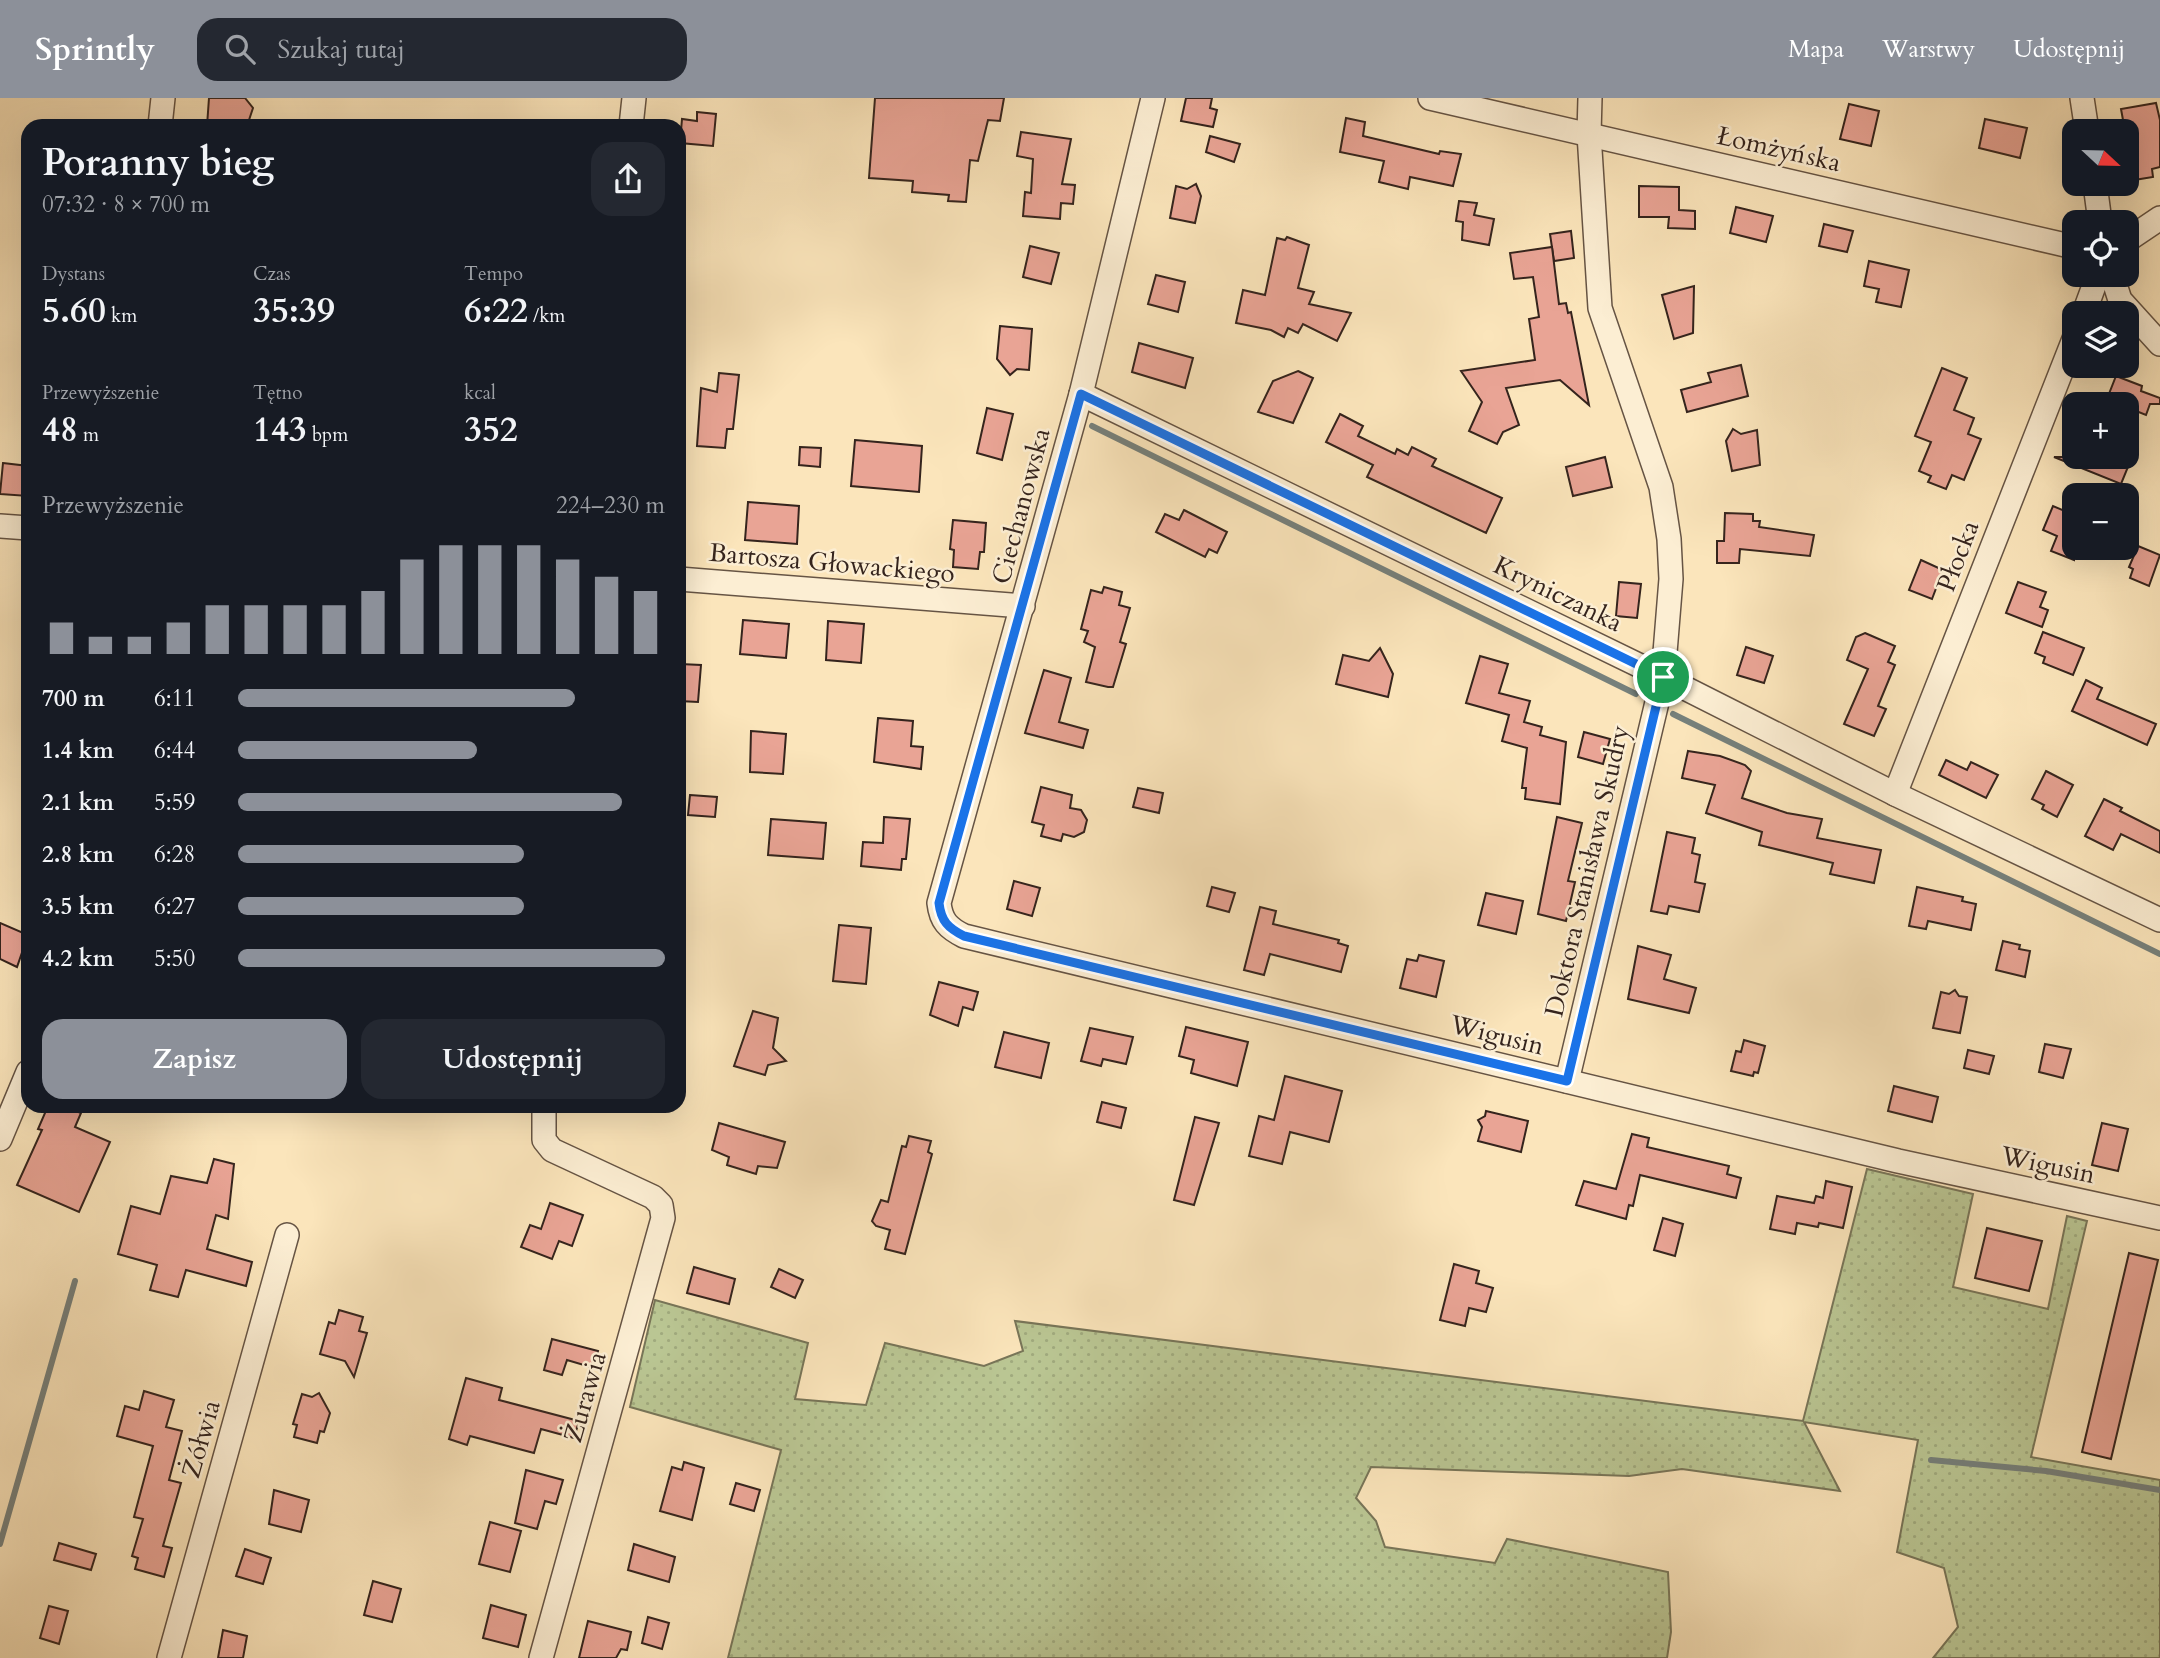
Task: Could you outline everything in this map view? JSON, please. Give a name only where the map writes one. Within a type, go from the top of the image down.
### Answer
[{"type":"street","points":[[161,119],[163,98]]},
{"type":"street","points":[[632,119],[634,98]]},
{"type":"street","name":"Ciechanowska","points":[[946,925],[940,916],[939,903],[1081,394],[1153,98]]},
{"type":"street","name":"Łomżyńska","points":[[1430,98],[2062,244]]},
{"type":"street","name":"Doktora Stanisława Skudry","points":[[1567,1081],[1663,677],[1671,579],[1669,539],[1661,487],[1600,308],[1589,134],[1590,98]]},
{"type":"street","points":[[2082,98],[2085,119]]},
{"type":"street","points":[[2139,232],[2160,218]]},
{"type":"street","points":[[2116,287],[2120,300],[2160,344]]},
{"type":"street","name":"Płocka","points":[[1895,794],[2062,370]]},
{"type":"street","name":"Kryniczanka","points":[[1081,394],[1663,677],[1895,794],[2160,920]]},
{"type":"street","points":[[0,526],[21,528]]},
{"type":"street","name":"Bartosza Głowackiego","points":[[686,580],[1023,606]]},
{"type":"street","name":"Wigusin","points":[[946,925],[964,936],[1898,1161],[2160,1218]]},
{"type":"street","points":[[0,1139],[21,1089]]},
{"type":"street","name":"Żurawia","points":[[541,1658],[663,1218],[661,1205],[653,1197],[552,1150],[544,1140],[544,1113]]},
{"type":"street","name":"Żółwia","points":[[169,1658],[287,1234]]},
{"type":"green space","points":[[1867,1169],[1973,1194],[1953,1287],[2048,1309],[2067,1216],[2087,1221],[2031,1457],[2160,1480],[2160,1658],[1933,1658],[1958,1627],[1944,1568],[1897,1552],[1918,1440],[1804,1422],[1840,1491],[1682,1469],[1629,1476],[1371,1467],[1356,1498],[1376,1521],[1385,1547],[1495,1563],[1507,1539],[1668,1572],[1671,1632],[1667,1658],[728,1658],[781,1450],[630,1407],[655,1300],[808,1343],[795,1399],[866,1405],[885,1343],[984,1366],[1023,1351],[1015,1321],[1803,1421]]},
{"type":"building","points":[[209,98],[245,98],[253,108],[249,119],[208,119]]},
{"type":"building","points":[[875,98],[1004,98],[1000,121],[988,120],[978,161],[970,160],[966,202],[948,201],[949,195],[912,192],[913,181],[869,178]]},
{"type":"building","points":[[1186,98],[1212,98],[1210,108],[1217,110],[1213,127],[1181,121]]},
{"type":"building","points":[[2156,103],[2160,120],[2160,167],[2152,169],[2153,177],[2139,179],[2139,119],[2123,119],[2121,109]]},
{"type":"building","points":[[1849,104],[1879,111],[1871,146],[1840,139]]},
{"type":"building","points":[[697,112],[716,114],[713,146],[686,144],[686,120],[697,121]]},
{"type":"building","points":[[1346,118],[1365,122],[1363,136],[1439,154],[1440,151],[1461,154],[1453,186],[1410,177],[1408,189],[1379,182],[1384,161],[1340,152]]},
{"type":"building","points":[[1985,119],[2027,128],[2020,158],[1979,148]]},
{"type":"building","points":[[1021,132],[1071,139],[1062,184],[1075,185],[1073,204],[1061,203],[1060,219],[1023,216],[1025,192],[1031,193],[1033,159],[1017,156]]},
{"type":"building","points":[[1210,136],[1240,144],[1234,162],[1206,152]]},
{"type":"building","points":[[1196,184],[1201,196],[1195,223],[1170,218],[1176,186],[1187,189]]},
{"type":"building","points":[[1639,186],[1679,187],[1679,210],[1695,211],[1695,229],[1668,228],[1669,217],[1639,217]]},
{"type":"building","points":[[1459,201],[1477,203],[1474,215],[1494,219],[1489,245],[1462,240],[1463,222],[1456,221]]},
{"type":"building","points":[[1736,207],[1773,216],[1766,242],[1730,233]]},
{"type":"building","points":[[1824,224],[1853,231],[1847,252],[1819,246]]},
{"type":"building","points":[[1571,231],[1574,258],[1554,261],[1550,234]]},
{"type":"building","points":[[1287,237],[1309,245],[1298,288],[1314,292],[1309,304],[1351,313],[1337,341],[1303,324],[1298,333],[1288,328],[1284,337],[1271,330],[1236,323],[1243,290],[1265,295],[1277,238],[1285,240]]},
{"type":"building","points":[[1030,246],[1059,253],[1051,284],[1023,277]]},
{"type":"building","points":[[1552,247],[1559,304],[1566,303],[1568,313],[1571,312],[1589,405],[1560,380],[1506,388],[1519,425],[1503,432],[1497,444],[1469,431],[1482,402],[1461,371],[1535,360],[1529,319],[1539,317],[1533,277],[1514,279],[1510,253]]},
{"type":"building","points":[[1869,261],[1909,270],[1901,307],[1876,302],[1879,289],[1864,286]]},
{"type":"building","points":[[1156,275],[1185,282],[1178,312],[1148,304]]},
{"type":"building","points":[[1694,286],[1693,333],[1674,339],[1662,295]]},
{"type":"building","points":[[1000,326],[1032,329],[1029,370],[1017,369],[1010,375],[997,359]]},
{"type":"building","points":[[1139,343],[1193,358],[1185,388],[1132,372]]},
{"type":"building","points":[[1741,365],[1748,396],[1687,412],[1681,390],[1711,382],[1708,373]]},
{"type":"building","points":[[1942,368],[1967,378],[1954,410],[1974,418],[1968,434],[1981,439],[1964,480],[1952,475],[1946,489],[1928,482],[1931,476],[1919,471],[1931,442],[1915,436]]},
{"type":"building","points":[[1298,371],[1313,378],[1293,423],[1258,412],[1273,381]]},
{"type":"building","points":[[719,373],[739,375],[733,429],[727,429],[725,448],[697,446],[701,388],[717,392]]},
{"type":"building","points":[[2115,378],[2121,378],[2142,386],[2141,391],[2160,398],[2160,404],[2150,404],[2146,415],[2139,412],[2139,392],[2110,392]]},
{"type":"building","points":[[987,408],[1013,414],[1002,460],[977,453]]},
{"type":"building","points":[[1340,414],[1363,426],[1358,436],[1395,454],[1397,449],[1408,455],[1412,447],[1436,459],[1432,466],[1502,498],[1486,533],[1367,477],[1373,465],[1326,442]]},
{"type":"building","points":[[1733,429],[1741,434],[1757,430],[1760,465],[1732,471],[1726,441]]},
{"type":"building","points":[[855,440],[922,446],[919,492],[851,486]]},
{"type":"building","points":[[800,447],[821,448],[820,467],[799,465]]},
{"type":"building","points":[[1605,457],[1612,487],[1573,496],[1566,467]]},
{"type":"building","points":[[3,463],[21,465],[21,496],[0,494]]},
{"type":"building","points":[[2084,469],[2127,469],[2121,483]]},
{"type":"building","points":[[748,502],[799,506],[797,544],[745,540]]},
{"type":"building","points":[[2053,506],[2062,510],[2062,555],[2051,551],[2057,536],[2043,530]]},
{"type":"building","points":[[1184,510],[1227,532],[1217,553],[1209,549],[1205,557],[1156,532],[1165,514],[1179,520]]},
{"type":"building","points":[[1725,513],[1753,514],[1753,521],[1760,521],[1759,527],[1814,535],[1810,556],[1740,549],[1739,563],[1717,563],[1717,541],[1724,541]]},
{"type":"building","points":[[953,520],[986,523],[984,552],[980,552],[978,569],[953,567],[954,550],[950,549]]},
{"type":"building","points":[[2139,546],[2160,555],[2149,586],[2130,578],[2133,569],[2129,567],[2132,560],[2139,560]]},
{"type":"building","points":[[1921,560],[1943,570],[1932,599],[1909,590]]},
{"type":"building","points":[[1619,582],[1641,584],[1637,618],[1616,616]]},
{"type":"building","points":[[2018,582],[2046,592],[2040,607],[2048,610],[2042,627],[2006,613]]},
{"type":"building","points":[[1104,587],[1122,592],[1119,605],[1130,608],[1120,642],[1126,644],[1113,687],[1086,682],[1095,647],[1084,642],[1088,631],[1081,629],[1091,590],[1102,593]]},
{"type":"building","points":[[743,620],[789,624],[786,658],[740,654]]},
{"type":"building","points":[[828,621],[864,624],[861,663],[826,660]]},
{"type":"building","points":[[2043,632],[2084,648],[2073,675],[2043,663],[2045,657],[2035,653]]},
{"type":"building","points":[[1865,633],[1895,646],[1888,662],[1895,665],[1878,706],[1886,709],[1874,736],[1844,724],[1868,669],[1847,660],[1856,637]]},
{"type":"building","points":[[1746,647],[1773,656],[1764,683],[1737,675]]},
{"type":"building","points":[[1380,648],[1393,674],[1388,697],[1336,684],[1343,655],[1369,661]]},
{"type":"building","points":[[1480,656],[1508,664],[1499,693],[1530,701],[1524,722],[1542,727],[1540,735],[1566,742],[1560,804],[1525,799],[1526,788],[1522,788],[1527,748],[1502,741],[1509,715],[1466,703]]},
{"type":"building","points":[[686,664],[701,665],[698,702],[686,701]]},
{"type":"building","points":[[1044,670],[1071,678],[1059,722],[1088,730],[1083,748],[1025,733]]},
{"type":"building","points":[[2086,680],[2102,688],[2097,699],[2156,724],[2147,745],[2072,711]]},
{"type":"building","points":[[878,718],[913,721],[911,746],[923,747],[921,769],[874,762]]},
{"type":"building","points":[[751,731],[786,734],[783,774],[750,772]]},
{"type":"building","points":[[1584,732],[1610,739],[1603,764],[1578,757]]},
{"type":"building","points":[[1688,751],[1720,756],[1745,765],[1751,771],[1742,798],[1787,813],[1822,819],[1817,838],[1881,850],[1874,883],[1830,874],[1833,863],[1759,845],[1762,832],[1706,813],[1715,785],[1682,778]]},
{"type":"building","points":[[1946,760],[1967,770],[1971,762],[1998,775],[1986,798],[1939,775]]},
{"type":"building","points":[[2046,771],[2073,785],[2057,817],[2042,809],[2044,805],[2032,799]]},
{"type":"building","points":[[1041,787],[1072,795],[1070,808],[1081,810],[1087,820],[1084,832],[1074,837],[1063,834],[1061,841],[1041,836],[1044,825],[1032,822]]},
{"type":"building","points":[[1138,788],[1163,793],[1159,813],[1133,807]]},
{"type":"building","points":[[690,795],[717,797],[715,817],[688,815]]},
{"type":"building","points":[[2104,799],[2122,808],[2120,811],[2160,831],[2160,853],[2121,834],[2113,850],[2085,836]]},
{"type":"building","points":[[884,817],[910,819],[906,859],[902,859],[901,870],[861,866],[863,842],[883,843]]},
{"type":"building","points":[[1557,817],[1582,823],[1568,881],[1575,882],[1566,921],[1538,914]]},
{"type":"building","points":[[771,819],[826,823],[823,859],[768,855]]},
{"type":"building","points":[[1667,832],[1695,838],[1692,853],[1700,855],[1695,882],[1705,884],[1699,912],[1669,906],[1667,914],[1651,911]]},
{"type":"building","points":[[1014,881],[1040,888],[1032,916],[1007,909]]},
{"type":"building","points":[[1212,887],[1235,893],[1229,912],[1207,906]]},
{"type":"building","points":[[1917,887],[1963,897],[1962,901],[1976,904],[1971,930],[1928,921],[1926,929],[1909,926]]},
{"type":"building","points":[[1486,893],[1523,901],[1516,934],[1478,925]]},
{"type":"building","points":[[1260,907],[1276,911],[1273,924],[1339,940],[1338,943],[1348,946],[1341,972],[1270,954],[1264,975],[1244,970]]},
{"type":"building","points":[[0,923],[21,932],[21,955],[17,967],[0,959]]},
{"type":"building","points":[[839,925],[871,928],[866,984],[833,981]]},
{"type":"building","points":[[2003,941],[2020,945],[2019,949],[2030,951],[2025,977],[1996,970]]},
{"type":"building","points":[[1638,946],[1671,955],[1664,979],[1696,988],[1689,1013],[1628,999]]},
{"type":"building","points":[[1419,955],[1444,961],[1436,997],[1400,988],[1407,959],[1417,961]]},
{"type":"building","points":[[939,982],[978,992],[973,1010],[963,1007],[958,1026],[930,1015]]},
{"type":"building","points":[[1955,990],[1959,996],[1967,997],[1960,1033],[1933,1028],[1941,992],[1949,994]]},
{"type":"building","points":[[753,1011],[778,1018],[773,1048],[786,1061],[768,1065],[765,1075],[734,1066]]},
{"type":"building","points":[[1186,1027],[1248,1042],[1237,1086],[1191,1073],[1194,1060],[1179,1056]]},
{"type":"building","points":[[1090,1028],[1133,1037],[1126,1064],[1103,1059],[1101,1066],[1081,1061]]},
{"type":"building","points":[[1004,1032],[1049,1043],[1041,1078],[995,1067]]},
{"type":"building","points":[[1744,1040],[1765,1046],[1758,1073],[1754,1072],[1753,1076],[1731,1071],[1736,1051],[1741,1052]]},
{"type":"building","points":[[2045,1044],[2071,1049],[2063,1078],[2039,1072]]},
{"type":"building","points":[[1968,1050],[1994,1056],[1989,1074],[1964,1068]]},
{"type":"building","points":[[1285,1076],[1342,1091],[1329,1142],[1290,1132],[1282,1164],[1249,1156],[1259,1116],[1274,1120]]},
{"type":"building","points":[[1894,1086],[1938,1097],[1932,1122],[1888,1111]]},
{"type":"building","points":[[1102,1102],[1126,1108],[1121,1128],[1097,1122]]},
{"type":"building","points":[[1486,1111],[1528,1121],[1521,1152],[1478,1141],[1482,1127],[1478,1120],[1485,1116]]},
{"type":"building","points":[[45,1113],[81,1113],[75,1127],[110,1142],[79,1212],[17,1185],[42,1130],[38,1129]]},
{"type":"building","points":[[1195,1117],[1219,1123],[1194,1205],[1174,1200]]},
{"type":"building","points":[[719,1123],[785,1142],[777,1168],[758,1166],[756,1174],[727,1165],[729,1157],[712,1150]]},
{"type":"building","points":[[2102,1123],[2128,1129],[2118,1171],[2092,1165]]},
{"type":"building","points":[[1632,1134],[1649,1138],[1647,1147],[1729,1166],[1727,1174],[1741,1178],[1736,1198],[1640,1175],[1633,1206],[1629,1205],[1626,1219],[1576,1205],[1584,1181],[1616,1189]]},
{"type":"building","points":[[909,1136],[931,1141],[928,1152],[932,1154],[905,1254],[885,1249],[890,1230],[876,1226],[872,1221],[881,1200],[888,1202],[902,1146],[906,1147]]},
{"type":"building","points":[[214,1159],[234,1164],[228,1219],[216,1215],[207,1249],[252,1262],[246,1286],[186,1270],[178,1297],[150,1290],[157,1265],[118,1254],[131,1206],[160,1214],[171,1176],[207,1183]]},
{"type":"building","points":[[1826,1181],[1852,1187],[1843,1228],[1819,1223],[1818,1227],[1797,1223],[1795,1234],[1770,1229],[1777,1196],[1814,1203],[1816,1196],[1823,1198]]},
{"type":"building","points":[[550,1203],[583,1215],[572,1246],[559,1241],[552,1259],[521,1247],[530,1225],[541,1229]]},
{"type":"building","points":[[1663,1218],[1683,1224],[1675,1256],[1654,1250]]},
{"type":"building","points":[[1987,1228],[2042,1241],[2029,1291],[1975,1278]]},
{"type":"building","points":[[2129,1253],[2158,1260],[2111,1459],[2082,1452]]},
{"type":"building","points":[[1454,1264],[1479,1271],[1476,1283],[1493,1288],[1486,1312],[1469,1308],[1465,1326],[1440,1320]]},
{"type":"building","points":[[694,1267],[735,1279],[729,1304],[687,1293]]},
{"type":"building","points":[[779,1269],[803,1280],[795,1298],[771,1287]]},
{"type":"building","points":[[339,1310],[363,1317],[359,1331],[367,1333],[354,1377],[345,1361],[320,1354],[329,1322],[335,1324]]},
{"type":"building","points":[[552,1339],[598,1351],[594,1368],[567,1360],[562,1375],[544,1370]]},
{"type":"building","points":[[466,1378],[502,1388],[499,1400],[579,1421],[574,1438],[541,1429],[534,1453],[470,1436],[467,1445],[449,1439]]},
{"type":"building","points":[[144,1391],[174,1400],[166,1427],[182,1431],[169,1480],[181,1483],[163,1546],[172,1548],[164,1577],[135,1569],[138,1558],[132,1556],[143,1519],[134,1517],[153,1446],[117,1436],[125,1406],[139,1410]]},
{"type":"building","points":[[319,1393],[330,1413],[324,1432],[320,1431],[317,1443],[294,1437],[297,1425],[293,1424],[302,1394],[312,1397]]},
{"type":"building","points":[[684,1462],[704,1468],[692,1520],[660,1511],[672,1467],[682,1470]]},
{"type":"building","points":[[526,1470],[563,1480],[556,1504],[545,1501],[537,1529],[515,1523]]},
{"type":"building","points":[[736,1483],[760,1490],[754,1511],[730,1504]]},
{"type":"building","points":[[274,1490],[309,1500],[301,1532],[269,1524]]},
{"type":"building","points":[[490,1522],[521,1531],[510,1572],[479,1564]]},
{"type":"building","points":[[59,1543],[96,1554],[91,1570],[54,1560]]},
{"type":"building","points":[[634,1544],[675,1557],[669,1582],[628,1570]]},
{"type":"building","points":[[245,1549],[271,1558],[263,1584],[236,1576]]},
{"type":"building","points":[[373,1581],[401,1589],[392,1622],[364,1615]]},
{"type":"building","points":[[491,1605],[526,1615],[518,1647],[483,1638]]},
{"type":"building","points":[[49,1606],[68,1611],[59,1644],[40,1638]]},
{"type":"building","points":[[648,1617],[669,1623],[662,1649],[642,1643]]},
{"type":"building","points":[[588,1621],[631,1632],[627,1650],[621,1649],[616,1658],[579,1658]]},
{"type":"building","points":[[223,1630],[247,1636],[243,1658],[218,1658]]},
{"type":"waterway","points":[[1092,426],[1636,694]]},
{"type":"waterway","points":[[1673,714],[2160,954]]},
{"type":"waterway","points":[[0,1544],[75,1281]]},
{"type":"waterway","points":[[1931,1460],[2046,1471],[2160,1490]]},
{"type":"route","points":[[1081,394],[1663,677],[1567,1081],[964,936],[946,925],[940,916],[939,903],[1081,394]]}]
